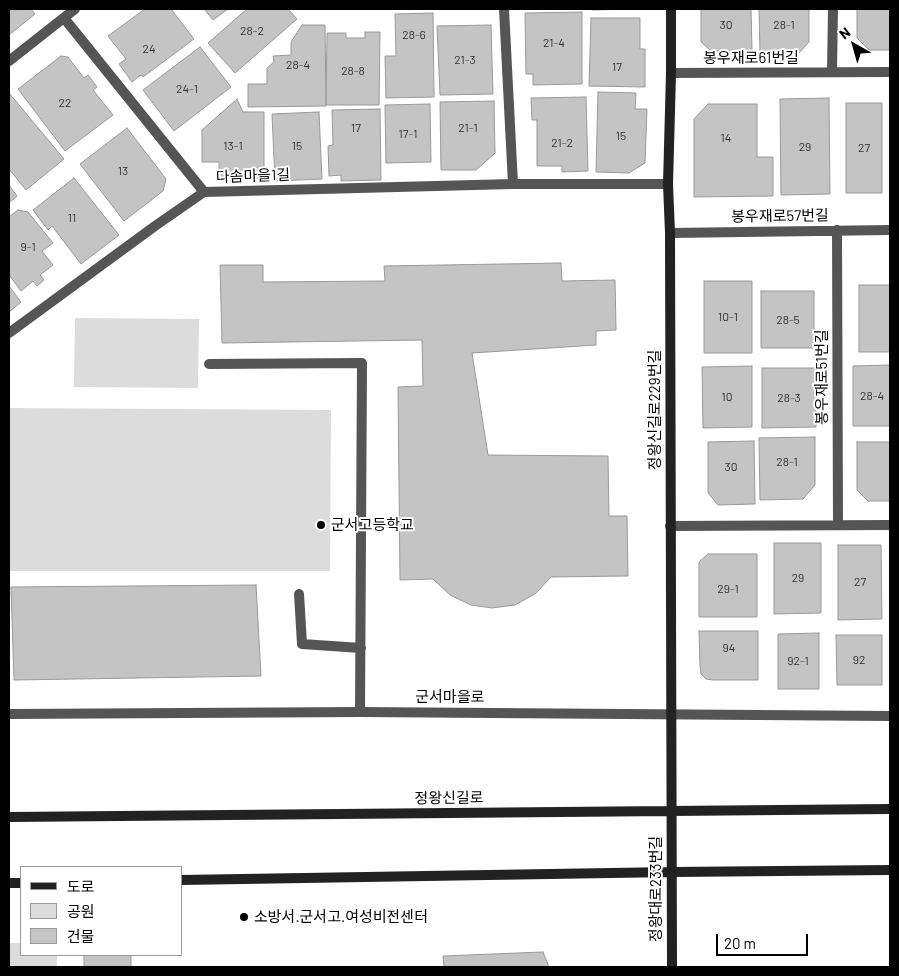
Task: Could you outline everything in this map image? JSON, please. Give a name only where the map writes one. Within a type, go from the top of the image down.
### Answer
[{"type":"street","points":[[9,61],[75,9]]},
{"type":"street","points":[[504,9],[513,184]]},
{"type":"street","name":"정왕신길로229번길","points":[[671,9],[668,184],[670,233],[671,811]]},
{"type":"street","points":[[832,72],[833,9]]},
{"type":"street","points":[[64,18],[204,192]]},
{"type":"street","name":"봉우재로61번길","points":[[671,73],[890,72]]},
{"type":"street","name":"다솜마을1길","points":[[9,333],[204,192],[513,184],[668,184]]},
{"type":"street","name":"봉우재로51번길","points":[[837,230],[838,525]]},
{"type":"street","name":"봉우재로57번길","points":[[670,233],[890,230]]},
{"type":"street","points":[[209,364],[362,363],[360,712]]},
{"type":"street","points":[[670,526],[890,525]]},
{"type":"street","points":[[299,594],[302,644],[361,648]]},
{"type":"street","name":"군서마을로","points":[[9,714],[360,712],[890,716]]},
{"type":"street","name":"정왕신길로","points":[[9,817],[890,809]]},
{"type":"street","name":"정왕대로233번길","points":[[671,811],[672,967]]},
{"type":"street","points":[[182,880],[890,870]]},
{"type":"green space","points":[[75,318],[199,319],[198,388],[74,387]]},
{"type":"green space","points":[[9,408],[331,410],[330,571],[9,571]]},
{"type":"green space","points":[[9,943],[20,943],[20,956],[57,956],[57,967],[9,967]]},
{"type":"building","points":[[9,9],[31,9],[35,14],[9,35]]},
{"type":"building","points":[[145,9],[171,9],[194,39],[143,77],[141,75],[132,82],[119,64],[126,59],[108,36]]},
{"type":"building","points":[[204,9],[228,9],[213,20]]},
{"type":"building","points":[[247,9],[288,9],[297,19],[235,73],[208,43]]},
{"type":"building","points":[[592,9],[642,9],[592,10]]},
{"type":"building","points":[[701,9],[751,9],[752,51],[711,51],[701,42]]},
{"type":"building","points":[[759,9],[809,9],[809,42],[799,53],[760,53]]},
{"type":"building","points":[[857,9],[890,9],[890,50],[869,50],[857,38]]},
{"type":"building","points":[[582,12],[582,84],[533,85],[533,74],[526,74],[525,13]]},
{"type":"building","points":[[433,13],[434,97],[386,98],[385,56],[396,56],[395,14]]},
{"type":"building","points":[[591,18],[640,18],[640,49],[645,49],[645,87],[589,86]]},
{"type":"building","points":[[302,25],[325,25],[326,106],[248,107],[248,84],[267,84],[267,68],[274,62],[273,56],[291,55],[291,42]]},
{"type":"building","points":[[491,25],[493,94],[440,95],[437,26]]},
{"type":"building","points":[[365,32],[380,32],[379,105],[326,105],[327,33],[346,33],[346,38],[365,38]]},
{"type":"building","points":[[200,47],[231,87],[174,131],[143,90]]},
{"type":"building","points":[[61,56],[68,57],[84,78],[88,75],[97,87],[93,90],[113,115],[65,151],[18,89]]},
{"type":"building","points":[[598,92],[636,93],[635,109],[647,109],[645,163],[629,173],[596,172]]},
{"type":"building","points":[[9,93],[64,159],[26,190],[9,169]]},
{"type":"building","points":[[586,97],[588,171],[562,172],[562,166],[537,166],[537,120],[532,120],[531,98]]},
{"type":"building","points":[[829,98],[830,194],[781,195],[780,99]]},
{"type":"building","points":[[237,99],[243,112],[264,112],[264,178],[219,179],[219,162],[202,162],[202,130]]},
{"type":"building","points":[[494,101],[495,153],[476,170],[441,170],[440,102]]},
{"type":"building","points":[[846,103],[882,103],[882,193],[846,193]]},
{"type":"building","points":[[430,104],[431,162],[386,163],[385,105]]},
{"type":"building","points":[[708,104],[757,104],[757,157],[773,157],[773,196],[694,197],[694,119]]},
{"type":"building","points":[[380,109],[381,180],[341,181],[341,175],[329,176],[328,146],[333,145],[332,110]]},
{"type":"building","points":[[319,112],[322,179],[275,181],[272,114]]},
{"type":"building","points":[[127,128],[166,179],[163,191],[124,221],[80,164]]},
{"type":"building","points":[[74,178],[119,235],[81,264],[52,226],[48,230],[33,210]]},
{"type":"building","points":[[9,185],[17,196],[9,203]]},
{"type":"building","points":[[18,210],[28,212],[53,243],[42,251],[53,265],[40,275],[44,280],[37,286],[33,281],[21,291],[9,275],[9,217]]},
{"type":"building","points":[[561,263],[562,281],[615,280],[616,330],[596,331],[596,345],[472,353],[488,455],[608,456],[609,516],[627,516],[628,576],[551,577],[535,594],[515,605],[492,608],[471,605],[450,595],[433,579],[400,580],[398,387],[423,386],[422,340],[222,343],[220,265],[263,265],[263,282],[385,281],[384,266]]},
{"type":"building","points":[[704,281],[752,281],[752,353],[704,353]]},
{"type":"building","points":[[859,285],[890,285],[890,352],[859,352]]},
{"type":"building","points":[[9,286],[21,302],[9,312]]},
{"type":"building","points":[[761,291],[814,291],[814,348],[761,348]]},
{"type":"building","points":[[890,365],[890,426],[853,426],[853,366]]},
{"type":"building","points":[[752,366],[752,427],[703,428],[702,367]]},
{"type":"building","points":[[762,368],[815,368],[816,427],[762,428]]},
{"type":"building","points":[[815,437],[815,485],[803,499],[760,500],[759,438]]},
{"type":"building","points":[[754,441],[755,504],[718,505],[708,493],[708,442]]},
{"type":"building","points":[[857,442],[890,442],[890,501],[868,501],[857,490]]},
{"type":"building","points":[[774,543],[821,543],[821,613],[774,614]]},
{"type":"building","points":[[838,545],[881,545],[882,619],[838,620]]},
{"type":"building","points":[[708,554],[757,554],[757,617],[699,617],[699,562]]},
{"type":"building","points":[[256,585],[261,676],[14,680],[11,587]]},
{"type":"building","points":[[699,631],[758,631],[758,680],[706,679],[701,674]]},
{"type":"building","points":[[819,633],[819,689],[778,689],[778,634]]},
{"type":"building","points":[[836,635],[882,635],[882,685],[837,685]]},
{"type":"building","points":[[543,952],[549,967],[444,967],[443,956]]},
{"type":"building","points":[[84,956],[131,956],[131,967],[84,967]]},
{"type":"place","name":"군서고등학교","points":[[321,525]]},
{"type":"place","name":"소방서.군서고.여성비전센터","points":[[244,917]]}]
